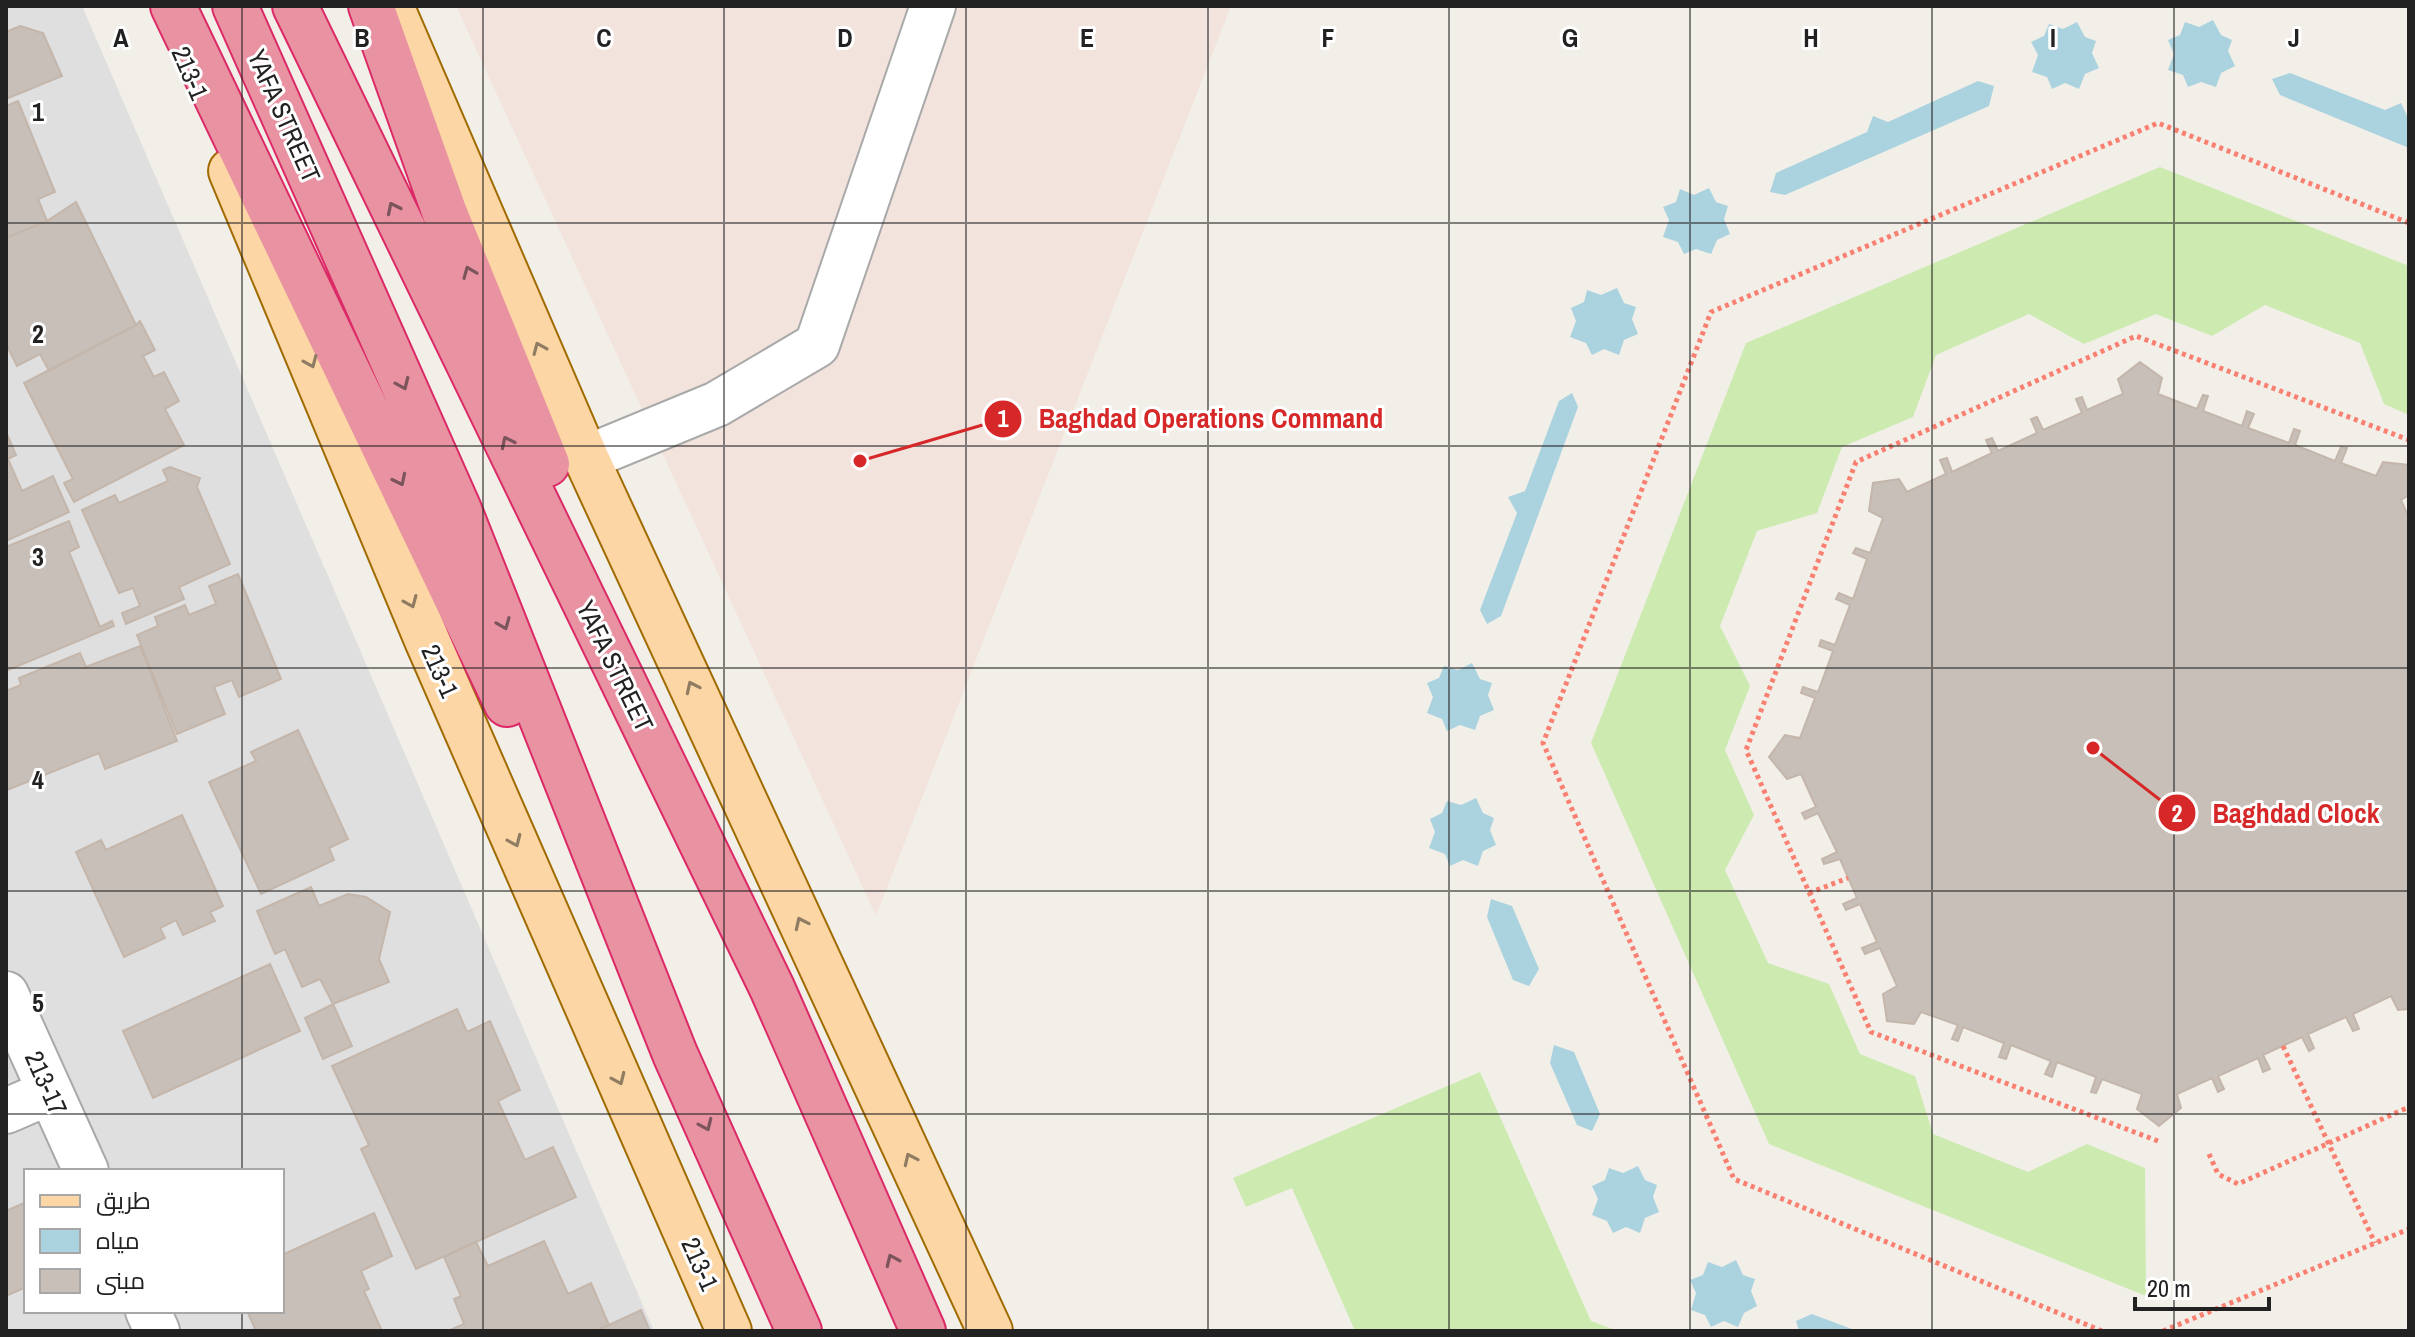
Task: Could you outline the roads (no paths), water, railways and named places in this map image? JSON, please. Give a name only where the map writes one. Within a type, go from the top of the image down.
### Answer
[{"type":"highway","points":[[173,6],[675,1054]]},
{"type":"highway","name":"YAFA STREET","points":[[235,6],[459,510],[675,1054],[799,1331]]},
{"type":"highway","name":"YAFA STREET","points":[[295,6],[772,988],[923,1331]]},
{"type":"highway","points":[[371,6],[444,211],[546,459],[575,540],[621,637],[772,988]]},
{"type":"main road","name":"213-1","points":[[162,6],[427,640],[729,1331]]},
{"type":"main road","points":[[391,6],[586,458],[990,1331]]},
{"type":"street","points":[[586,458],[717,404],[817,345],[933,6]]},
{"type":"street","name":"213-17","points":[[6,994],[85,1169]]},
{"type":"street","points":[[6,1111],[50,1092]]},
{"type":"water","points":[[2213,20],[2221,35],[2232,40],[2228,51],[2235,66],[2221,73],[2216,87],[2201,82],[2188,87],[2183,75],[2168,70],[2174,54],[2168,40],[2180,35],[2185,22],[2199,27]]},
{"type":"water","points":[[2077,22],[2085,37],[2096,41],[2092,53],[2099,68],[2085,74],[2079,89],[2065,83],[2052,89],[2047,77],[2032,72],[2038,55],[2031,42],[2044,36],[2049,24],[2063,29]]},
{"type":"water","points":[[2290,73],[2385,110],[2401,103],[2409,120],[2409,148],[2280,95],[2272,79]]},
{"type":"water","points":[[1978,81],[1994,86],[1989,106],[1785,195],[1770,192],[1776,173],[1867,132],[1873,116],[1888,122]]},
{"type":"water","points":[[1709,188],[1716,202],[1728,206],[1724,219],[1730,234],[1717,240],[1711,254],[1696,249],[1684,254],[1678,242],[1663,237],[1669,220],[1663,207],[1676,202],[1680,189],[1694,195]]},
{"type":"water","points":[[1617,288],[1624,303],[1636,307],[1632,319],[1638,334],[1624,340],[1619,355],[1604,349],[1592,355],[1586,343],[1570,337],[1576,321],[1571,308],[1584,302],[1587,290],[1601,295]]},
{"type":"water","points":[[1572,393],[1578,407],[1501,616],[1487,624],[1480,610],[1517,513],[1508,497],[1525,491],[1559,401]]},
{"type":"water","points":[[1472,663],[1480,679],[1492,683],[1488,695],[1494,710],[1480,716],[1475,730],[1460,725],[1447,731],[1442,719],[1427,713],[1433,697],[1427,683],[1439,678],[1444,666],[1458,670]]},
{"type":"water","points":[[1476,798],[1483,813],[1494,818],[1490,830],[1496,845],[1483,851],[1478,866],[1463,860],[1450,866],[1445,854],[1429,848],[1435,832],[1430,819],[1442,813],[1447,801],[1461,805]]},
{"type":"water","points":[[1491,899],[1512,906],[1539,969],[1529,986],[1513,980],[1487,917]]},
{"type":"water","points":[[1554,1045],[1574,1052],[1600,1114],[1592,1131],[1577,1125],[1550,1063]]},
{"type":"water","points":[[1638,1166],[1645,1180],[1657,1185],[1653,1197],[1659,1212],[1645,1218],[1640,1233],[1626,1227],[1613,1233],[1607,1221],[1592,1215],[1598,1199],[1592,1186],[1605,1180],[1609,1168],[1623,1173]]},
{"type":"water","points":[[1736,1260],[1743,1275],[1755,1279],[1751,1291],[1757,1306],[1744,1313],[1738,1327],[1724,1321],[1711,1327],[1705,1315],[1691,1310],[1696,1293],[1690,1280],[1703,1275],[1708,1262],[1722,1267]]},
{"type":"water","points":[[1812,1314],[1857,1331],[1799,1331],[1796,1321]]},
{"type":"place","name":"Baghdad Operations Command","points":[[860,461]]},
{"type":"place","name":"Baghdad Clock","points":[[2093,748]]}]
